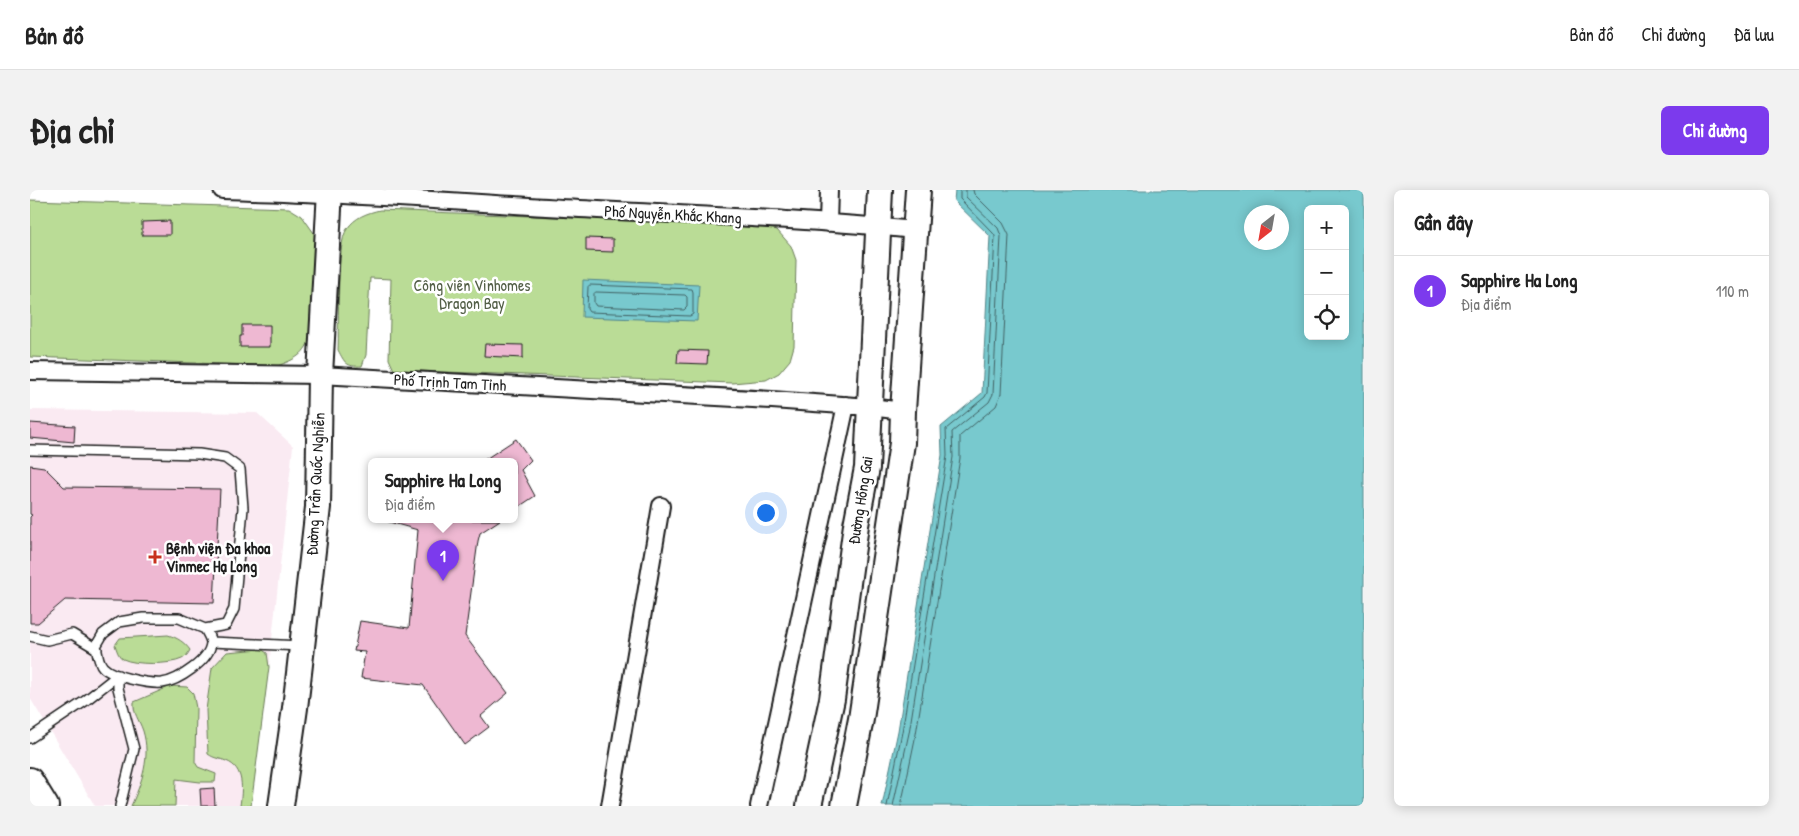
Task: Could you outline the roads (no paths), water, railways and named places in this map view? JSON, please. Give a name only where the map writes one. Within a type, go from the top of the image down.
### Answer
[{"type":"street","name":"Phố Nguyễn Khắc Khang","points":[[222,190],[486,197],[915,230]]},
{"type":"street","points":[[828,223],[829,190]]},
{"type":"street","name":"Đường Hồng Gai","points":[[809,806],[832,699],[856,525],[867,468],[880,190]]},
{"type":"street","name":"Đường Hồng Gai","points":[[844,806],[861,719],[902,443],[918,190]]},
{"type":"street","name":"Đường Trần Quốc Nghiễn","points":[[281,806],[318,506],[320,375],[330,192]]},
{"type":"street","name":"Phố Trịnh Tam Tỉnh","points":[[30,371],[320,375],[870,406]]},
{"type":"street","points":[[759,806],[846,405]]},
{"type":"street","points":[[870,406],[903,411]]},
{"type":"street","points":[[610,806],[661,506]]},
{"type":"street","points":[[30,780],[46,806]]},
{"type":"lane","points":[[30,450],[199,454],[225,458],[240,469],[243,508],[234,609],[226,625],[205,629],[179,618],[143,618],[119,622],[103,634],[96,646],[102,666],[109,672],[148,682],[164,683],[180,676],[207,656],[211,642],[205,629]]},
{"type":"lane","points":[[30,636],[47,640],[72,634],[97,649]]},
{"type":"lane","points":[[211,642],[302,646]]},
{"type":"lane","points":[[30,738],[85,701],[118,675]]},
{"type":"lane","points":[[118,675],[118,688],[134,749],[120,806]]},
{"type":"water","points":[[955,190],[1364,190],[1364,806],[882,806],[898,731],[942,455],[941,427],[982,393],[990,236],[954,201]]},
{"type":"water","points":[[583,280],[699,285],[697,321],[582,317]]},
{"type":"place","name":"Bệnh viện Đa khoa Vinmec Hạ Long","points":[[155,557]]},
{"type":"place","name":"Sapphire Ha Long","points":[[443,581]]},
{"type":"park label","name":"Công viên Vinhomes Dragon Bay","points":[[472,294]]}]
